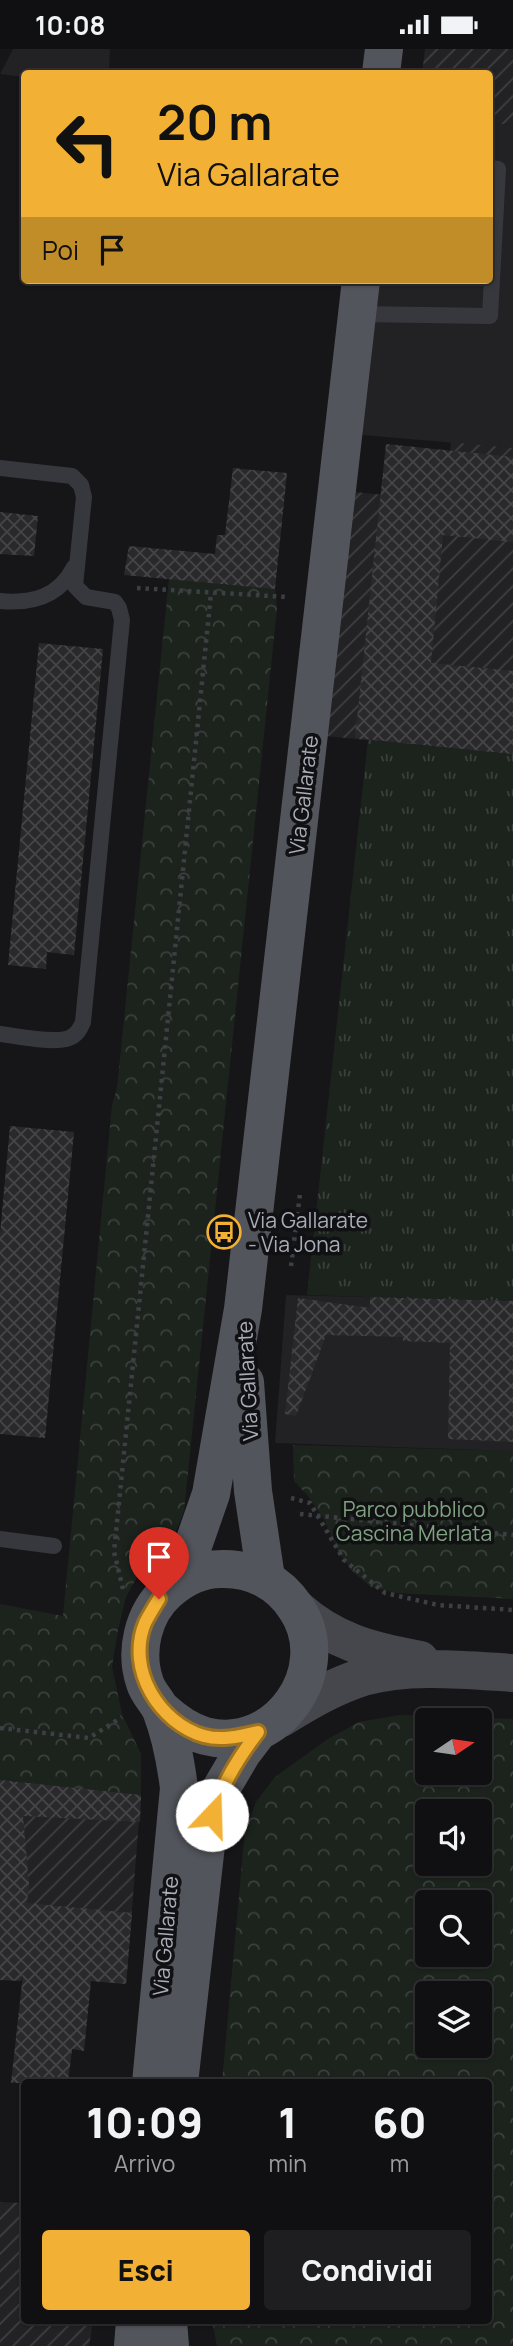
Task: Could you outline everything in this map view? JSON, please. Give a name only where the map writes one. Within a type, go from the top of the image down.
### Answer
[{"type":"main road","points":[[381,70],[384,49]]},
{"type":"main road","name":"Via Gallarate","points":[[181,1580],[211,1494],[243,1310],[359,297]]},
{"type":"main road","name":"Via Gallarate","points":[[243,1310],[253,1491],[266,1578]]},
{"type":"main road","name":"Via Gallarate","points":[[151,2079],[179,1788],[176,1769],[143,1712],[145,1683],[140,1654],[144,1625],[159,1599],[181,1580],[209,1569],[238,1568],[266,1578],[289,1597],[304,1619],[310,1645],[309,1672],[298,1697],[242,1753],[219,1792],[209,1826],[179,2079]]},
{"type":"main road","name":"Via Gallarate","points":[[143,1712],[206,1736],[233,1738],[270,1725]]},
{"type":"main road","points":[[133,2346],[135,2324]]},
{"type":"main road","points":[[168,2324],[170,2346]]},
{"type":"street","points":[[296,1608],[314,1625],[364,1648],[495,1672]]},
{"type":"street","points":[[270,1725],[324,1693],[362,1678],[416,1670],[495,1672]]},
{"type":"lane","points":[[493,168],[498,169],[493,261]]},
{"type":"lane","points":[[359,297],[490,316],[492,284]]},
{"type":"lane","points":[[0,468],[65,475],[77,480],[84,497],[75,580],[78,591],[86,597],[115,602],[122,619],[83,1022],[79,1031],[71,1038],[60,1040],[0,1034]]},
{"type":"lane","points":[[0,601],[26,603],[48,596],[65,583],[75,567],[77,557]]},
{"type":"lane","points":[[0,1539],[54,1546]]},
{"type":"path","points":[[115,602],[133,588],[286,597]]},
{"type":"path","points":[[125,1597],[114,1552],[211,593]]},
{"type":"path","points":[[291,1266],[300,1193]]},
{"type":"path","points":[[282,1495],[310,1503],[344,1560],[385,1593],[438,1605],[513,1610]]},
{"type":"path","points":[[300,1514],[513,1535]]},
{"type":"path","points":[[0,1728],[89,1738],[143,1712]]},
{"type":"shaded area","points":[[13,49],[110,49],[109,70],[21,70],[21,77],[0,74]]},
{"type":"shaded area","points":[[425,49],[513,49],[513,125],[493,123],[493,70],[422,70]]},
{"type":"shaded area","points":[[493,123],[513,125],[513,448],[351,434],[367,284],[493,284]]},
{"type":"shaded area","points":[[451,442],[513,448],[513,754],[315,735],[345,491],[444,501]]},
{"type":"shaded area","points":[[286,1295],[513,1301],[513,1451],[275,1443]]},
{"type":"shaded area","points":[[0,1780],[141,1795],[126,1984],[0,1972]]},
{"type":"shaded area","points":[[0,2202],[21,2203],[21,2324],[93,2324],[89,2346],[0,2346]]},
{"type":"green space","points":[[169,579],[275,589],[277,608],[184,1511],[176,1531],[161,1551],[143,1566],[126,1597],[112,1667],[122,1714],[141,1754],[141,1795],[0,1780],[0,1604],[63,1616],[112,1105],[117,1088]]},
{"type":"green space","points":[[368,740],[513,754],[513,1301],[307,1295]]},
{"type":"green space","name":"Parco pubblico Cascina Merlata","points":[[293,1445],[513,1451],[513,1599],[397,1593],[371,1587],[352,1571],[338,1551],[324,1519],[294,1481]]},
{"type":"green space","points":[[400,1715],[415,1716],[415,1785],[492,1785],[492,1718],[513,1719],[513,2346],[217,2346],[213,2324],[492,2324],[492,2079],[222,2079],[245,1830],[256,1802],[275,1777],[328,1739],[359,1722]]},
{"type":"building","points":[[386,444],[513,457],[513,542],[443,535],[431,663],[513,671],[513,754],[355,738]]},
{"type":"building","points":[[233,468],[287,473],[275,589],[124,575],[129,546],[215,554],[217,535],[225,535]]},
{"type":"building","points":[[0,512],[38,516],[34,556],[0,554]]},
{"type":"building","points":[[39,643],[103,649],[74,955],[47,952],[46,969],[8,965]]},
{"type":"building","points":[[10,1126],[74,1132],[45,1438],[0,1434],[0,1234]]},
{"type":"building","points":[[370,1297],[513,1301],[513,1442],[448,1439],[450,1343],[403,1341],[403,1337],[326,1335],[296,1416],[285,1414],[298,1298],[370,1308]]},
{"type":"building","points":[[0,1780],[141,1795],[140,1822],[23,1816],[29,1884],[27,1903],[132,1913],[126,1984],[91,1981],[84,2051],[72,2049],[68,2079],[21,2079],[21,2083],[11,2083],[23,1974],[21,1981],[0,1980]]},
{"type":"place","name":"Via Gallarate - Via Jona","points":[[224,1232]]},
{"type":"route","points":[[159,1599],[144,1625],[140,1654],[145,1683],[160,1709],[181,1726],[206,1736],[233,1738],[258,1732],[231,1770],[219,1792],[212,1815]]}]
